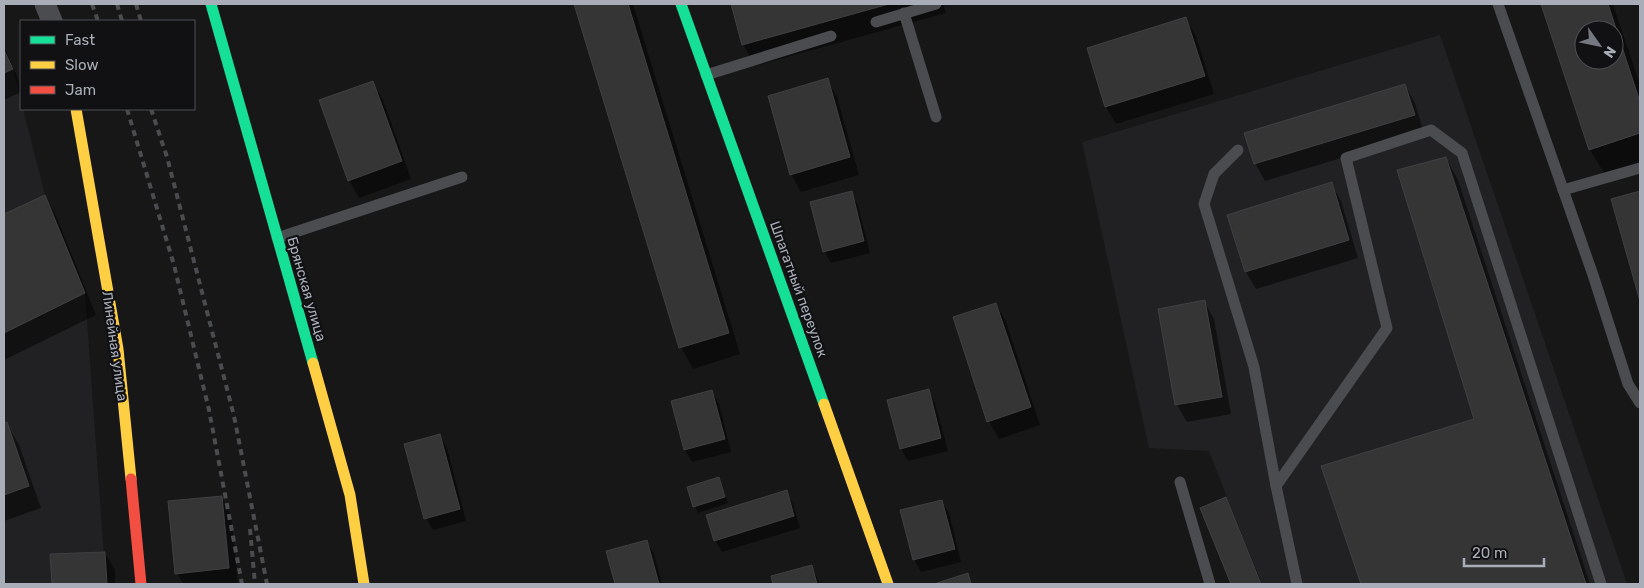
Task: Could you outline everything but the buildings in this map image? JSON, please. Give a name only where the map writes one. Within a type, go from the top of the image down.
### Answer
[{"type":"street","points":[[45,4],[52,20]]},
{"type":"street","name":"Брянская улица","points":[[211,4],[350,495],[364,584]]},
{"type":"street","name":"Шпагатный переулок","points":[[681,4],[888,584]]},
{"type":"street","name":"Линейная улица","points":[[76,110],[118,349],[141,584]]},
{"type":"lane","points":[[876,22],[936,4]]},
{"type":"lane","points":[[1498,4],[1593,275],[1628,384],[1640,403]]},
{"type":"lane","points":[[904,13],[936,117]]},
{"type":"lane","points":[[706,75],[831,36]]},
{"type":"lane","points":[[1276,486],[1387,328],[1346,158],[1431,130],[1462,153],[1601,584]]},
{"type":"lane","points":[[1238,150],[1214,174],[1204,204],[1254,368],[1297,584]]},
{"type":"lane","points":[[1563,190],[1640,168]]},
{"type":"lane","points":[[277,238],[462,177]]},
{"type":"lane","points":[[1180,482],[1210,584]]},
{"type":"shaded area","points":[[1440,35],[1627,584],[1261,584],[1209,451],[1149,448],[1082,142]]},
{"type":"shaded area","points":[[4,48],[13,69],[20,98],[20,110],[23,110],[45,195],[85,293],[106,584],[4,584]]},
{"type":"railway","points":[[92,4],[98,20]]},
{"type":"railway","points":[[117,4],[122,20]]},
{"type":"railway","points":[[136,4],[141,20]]},
{"type":"railway","points":[[127,110],[174,265],[209,410],[242,584]]},
{"type":"railway","points":[[151,110],[167,157],[234,416],[267,584]]},
{"type":"railway","points":[[250,529],[255,584]]},
{"type":"traffic: fast","points":[[211,4],[313,363]]},
{"type":"traffic: fast","points":[[681,4],[824,404]]},
{"type":"traffic: slow","points":[[76,110],[118,349],[131,479]]},
{"type":"traffic: slow","points":[[313,363],[350,495],[364,584]]},
{"type":"traffic: slow","points":[[824,404],[888,584]]},
{"type":"traffic: jam","points":[[131,479],[141,584]]}]
